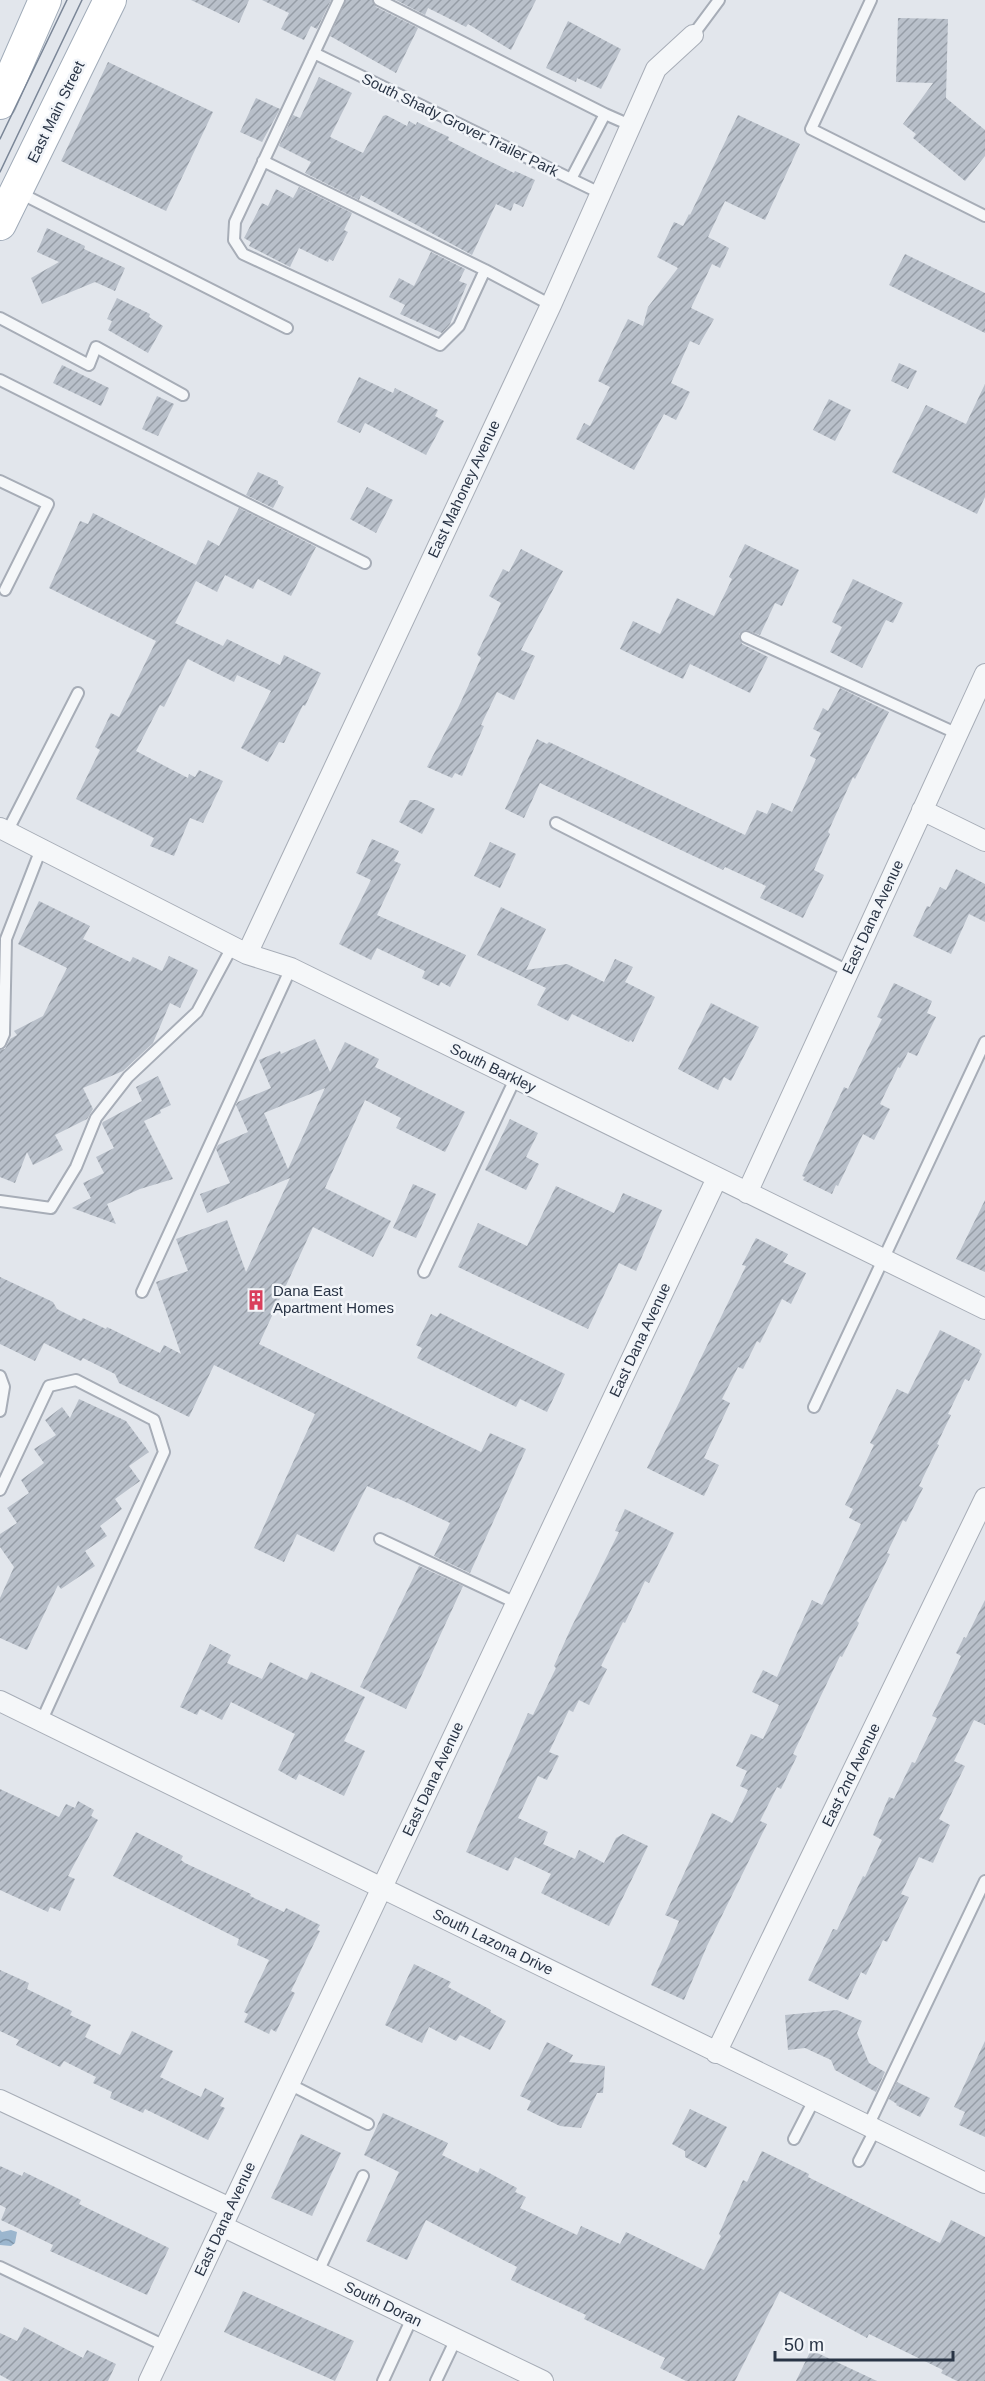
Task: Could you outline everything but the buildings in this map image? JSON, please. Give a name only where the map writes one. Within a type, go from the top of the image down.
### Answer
[{"type":"main road","points":[[0,103],[45,0]]},
{"type":"main road","name":"East Main Street","points":[[0,224],[110,0]]},
{"type":"street","name":"East Mahoney Avenue","points":[[240,950],[551,305],[656,69],[693,35]]},
{"type":"street","name":"East Dana Avenue","points":[[747,1193],[985,674]]},
{"type":"street","points":[[922,810],[985,841]]},
{"type":"street","name":"South Barkley","points":[[4,830],[240,950],[291,968],[985,1309]]},
{"type":"street","name":"East Dana Avenue","points":[[148,2381],[717,1178]]},
{"type":"street","name":"East 2nd Avenue","points":[[717,2053],[985,1498]]},
{"type":"street","name":"South Lazona Drive","points":[[0,1701],[985,2183]]},
{"type":"street","name":"South Doran","points":[[0,2100],[226,2217],[318,2272],[456,2339],[514,2375],[543,2381]]},
{"type":"lane","points":[[339,0],[235,222],[234,240],[243,254],[440,345],[459,326],[485,270]]},
{"type":"lane","points":[[379,0],[630,125]]},
{"type":"lane","points":[[693,35],[719,0]]},
{"type":"lane","points":[[871,0],[811,129],[985,216]]},
{"type":"lane","name":"South Shady Grover Trailer Park","points":[[314,53],[571,179],[604,114]]},
{"type":"lane","points":[[263,161],[551,305]]},
{"type":"lane","points":[[571,179],[600,193]]},
{"type":"lane","points":[[17,192],[287,328]]},
{"type":"lane","points":[[0,318],[89,364],[96,347],[183,395]]},
{"type":"lane","points":[[0,380],[365,563]]},
{"type":"lane","points":[[0,481],[48,504],[5,590]]},
{"type":"lane","points":[[746,637],[958,734]]},
{"type":"lane","points":[[4,830],[78,693]]},
{"type":"lane","points":[[556,823],[848,971]]},
{"type":"lane","points":[[0,1043],[4,1034],[6,939],[41,849]]},
{"type":"lane","points":[[0,1201],[51,1208],[76,1167],[96,1118],[128,1077],[197,1012],[240,950]]},
{"type":"lane","points":[[142,1292],[291,968]]},
{"type":"lane","points":[[814,1407],[985,1042]]},
{"type":"lane","points":[[424,1272],[515,1078]]},
{"type":"lane","points":[[0,1376],[4,1387],[0,1411]]},
{"type":"lane","points":[[0,1490],[49,1386],[76,1380],[154,1420],[165,1452],[41,1722]]},
{"type":"lane","points":[[380,1539],[516,1603]]},
{"type":"lane","points":[[858,2161],[985,1881]]},
{"type":"lane","points":[[289,2084],[368,2124]]},
{"type":"lane","points":[[794,2139],[814,2100]]},
{"type":"lane","points":[[318,2272],[363,2176]]},
{"type":"lane","points":[[0,2267],[165,2346]]},
{"type":"lane","points":[[383,2381],[412,2318]]},
{"type":"lane","points":[[436,2381],[456,2339]]},
{"type":"water","points":[[0,2230],[17,2232],[15,2243],[11,2246],[0,2245]]},
{"type":"tram line","points":[[0,139],[67,0]]},
{"type":"tram line","points":[[0,172],[82,0]]},
{"type":"place","name":"Dana East Apartment Homes","points":[[256,1300]]}]
